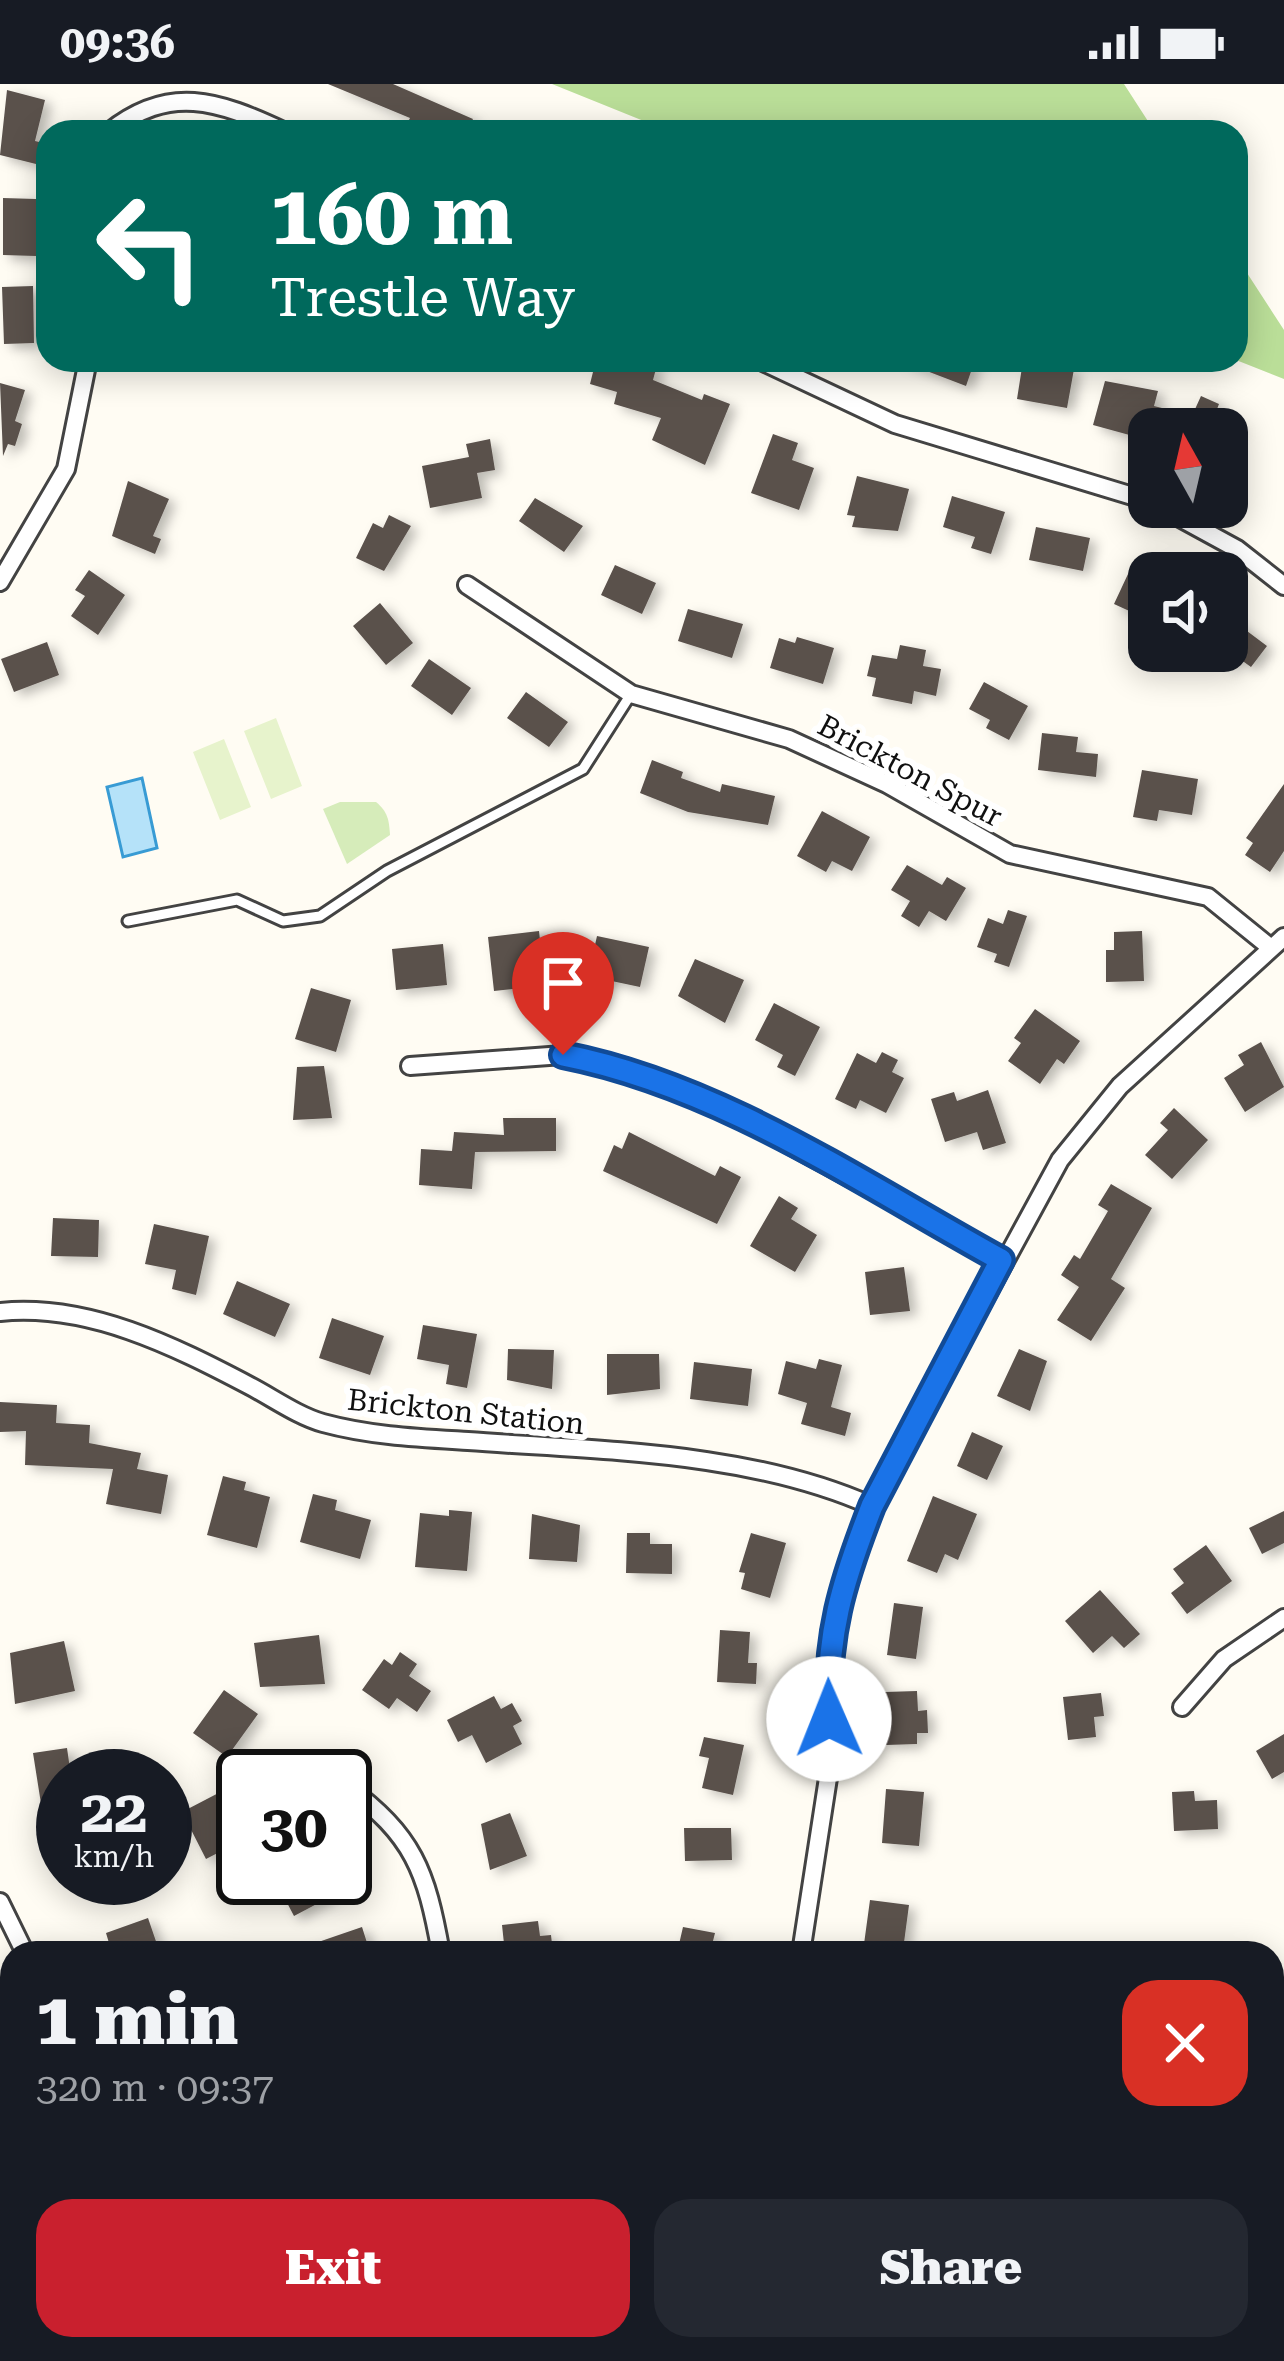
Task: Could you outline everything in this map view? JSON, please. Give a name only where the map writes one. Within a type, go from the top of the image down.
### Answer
[{"type":"street","points":[[121,120],[133,107],[159,95],[186,93],[222,102],[260,120]]},
{"type":"street","points":[[0,582],[66,469],[86,372]]},
{"type":"street","points":[[784,372],[895,424],[1128,495]]},
{"type":"street","points":[[1198,528],[1237,549],[1284,586]]},
{"type":"street","name":"Brickton Spur","points":[[466,585],[631,694],[789,739],[887,784],[1010,854],[1208,896],[1277,943]]},
{"type":"street","points":[[803,1941],[830,1766],[830,1633],[872,1506],[1001,1260],[1060,1160],[1120,1086],[1277,943]]},
{"type":"street","points":[[410,1066],[563,1055],[625,1067],[700,1096],[1001,1260]]},
{"type":"street","name":"Brickton Station","points":[[0,1312],[30,1309],[111,1323],[203,1362],[320,1422],[407,1438],[745,1467],[826,1485],[872,1506]]},
{"type":"street","points":[[1182,1707],[1223,1659],[1284,1618]]},
{"type":"street","points":[[372,1804],[391,1818],[429,1888],[439,1941]]},
{"type":"street","points":[[0,1902],[20,1941]]},
{"type":"lane","points":[[128,921],[237,900],[283,921],[320,916],[387,872],[583,769],[631,694]]},
{"type":"green space","points":[[552,84],[1124,84],[1147,120],[641,120]]},
{"type":"green space","points":[[1248,274],[1284,330],[1284,379],[1248,365]]},
{"type":"green space","points":[[276,718],[302,786],[271,799],[244,731]]},
{"type":"green space","points":[[224,739],[251,807],[220,820],[193,752]]},
{"type":"green space","points":[[340,802],[376,802],[389,825],[390,835],[347,864],[323,809]]},
{"type":"water","points":[[142,778],[157,848],[123,857],[107,787]]},
{"type":"building","points":[[328,84],[393,84],[473,119],[410,118]]},
{"type":"building","points":[[7,90],[45,100],[40,120],[36,120],[36,164],[0,155]]},
{"type":"building","points":[[3,198],[36,199],[36,256],[3,255]]},
{"type":"building","points":[[33,286],[34,343],[4,344],[2,287]]},
{"type":"building","points":[[593,372],[655,372],[653,380],[702,400],[704,394],[730,404],[705,465],[652,440],[661,418],[614,404],[617,392],[590,384]]},
{"type":"building","points":[[929,372],[971,372],[966,386]]},
{"type":"building","points":[[1021,372],[1073,372],[1067,408],[1017,399]]},
{"type":"building","points":[[1105,381],[1158,391],[1154,406],[1162,408],[1128,408],[1128,435],[1093,425]]},
{"type":"building","points":[[0,383],[25,390],[15,421],[22,424],[15,446],[8,444],[3,456]]},
{"type":"building","points":[[1201,396],[1219,404],[1217,408],[1196,408]]},
{"type":"building","points":[[773,434],[798,443],[792,460],[814,468],[799,510],[751,493]]},
{"type":"building","points":[[490,439],[495,470],[477,473],[482,498],[430,508],[422,466],[469,457],[466,444]]},
{"type":"building","points":[[857,476],[909,489],[898,531],[852,527],[855,516],[847,515]]},
{"type":"building","points":[[128,481],[169,499],[153,536],[161,539],[155,554],[112,536]]},
{"type":"building","points":[[952,496],[1005,512],[991,554],[971,548],[975,537],[943,527]]},
{"type":"building","points":[[535,498],[583,526],[564,552],[519,521]]},
{"type":"building","points":[[389,515],[411,526],[384,571],[356,558],[373,523],[383,528]]},
{"type":"building","points":[[1036,527],[1090,538],[1083,571],[1029,560]]},
{"type":"building","points":[[615,565],[656,583],[642,614],[601,595]]},
{"type":"building","points":[[89,570],[125,595],[98,635],[71,616],[85,596],[75,590]]},
{"type":"building","points":[[1128,574],[1128,610],[1114,604]]},
{"type":"building","points":[[380,603],[413,643],[386,665],[353,626]]},
{"type":"building","points":[[688,609],[743,624],[732,658],[678,641]]},
{"type":"building","points":[[1248,632],[1267,646],[1251,667],[1248,665]]},
{"type":"building","points":[[797,637],[834,648],[823,684],[770,668],[779,638],[795,643]]},
{"type":"building","points":[[47,642],[59,675],[14,692],[1,659]]},
{"type":"building","points":[[900,645],[926,650],[923,666],[941,669],[936,696],[914,691],[912,704],[872,696],[876,678],[867,676],[872,655],[897,659]]},
{"type":"building","points":[[429,659],[471,688],[452,715],[411,686]]},
{"type":"building","points":[[984,682],[1028,706],[1009,740],[986,728],[990,720],[969,709]]},
{"type":"building","points":[[526,692],[568,722],[549,747],[507,718]]},
{"type":"building","points":[[1042,733],[1078,737],[1076,752],[1098,754],[1096,777],[1038,770]]},
{"type":"building","points":[[652,760],[683,772],[681,778],[720,792],[722,784],[775,796],[768,825],[688,812],[640,793]]},
{"type":"building","points":[[1142,770],[1198,779],[1192,815],[1159,810],[1157,821],[1133,817]]},
{"type":"building","points":[[1284,784],[1284,851],[1270,872],[1245,855],[1253,843],[1246,838]]},
{"type":"building","points":[[822,811],[870,837],[852,871],[832,861],[826,872],[797,856]]},
{"type":"building","points":[[907,865],[942,885],[947,877],[966,888],[946,921],[929,911],[919,927],[901,916],[910,901],[891,890]]},
{"type":"building","points":[[1008,910],[1027,916],[1009,967],[994,962],[997,954],[977,947],[988,918],[1003,924]]},
{"type":"building","points":[[539,931],[546,994],[523,996],[522,988],[494,991],[488,937]]},
{"type":"building","points":[[1142,931],[1144,981],[1106,982],[1106,950],[1114,950],[1114,932]]},
{"type":"building","points":[[597,936],[649,947],[640,987],[588,976]]},
{"type":"building","points":[[443,944],[447,985],[396,990],[392,949]]},
{"type":"building","points":[[695,959],[744,980],[725,1023],[678,996]]},
{"type":"building","points":[[311,988],[351,1000],[336,1052],[295,1039]]},
{"type":"building","points":[[774,1003],[820,1027],[795,1076],[777,1067],[783,1055],[755,1040]]},
{"type":"building","points":[[1035,1009],[1080,1041],[1064,1064],[1057,1059],[1040,1084],[1008,1061],[1021,1043],[1014,1038]]},
{"type":"building","points":[[1261,1042],[1284,1087],[1245,1112],[1224,1078],[1244,1065],[1238,1055]]},
{"type":"building","points":[[882,1052],[898,1060],[892,1072],[904,1078],[886,1113],[860,1100],[856,1109],[835,1099],[857,1053],[876,1063]]},
{"type":"building","points":[[324,1066],[332,1118],[293,1120],[297,1067]]},
{"type":"building","points":[[988,1090],[1006,1143],[983,1150],[977,1132],[945,1142],[931,1099],[954,1092],[957,1101]]},
{"type":"building","points":[[1174,1108],[1208,1140],[1172,1179],[1145,1155],[1168,1130],[1160,1123]]},
{"type":"building","points":[[503,1118],[556,1118],[556,1151],[475,1152],[472,1189],[419,1185],[421,1149],[452,1151],[454,1132],[504,1135]]},
{"type":"building","points":[[629,1132],[715,1176],[720,1166],[741,1177],[717,1224],[603,1171],[614,1145],[622,1149]]},
{"type":"building","points":[[1111,1184],[1152,1208],[1111,1279],[1125,1288],[1091,1341],[1057,1320],[1079,1287],[1061,1275],[1074,1255],[1080,1259],[1108,1211],[1098,1205]]},
{"type":"building","points":[[779,1196],[798,1208],[791,1219],[817,1235],[795,1272],[750,1246]]},
{"type":"building","points":[[53,1218],[99,1220],[98,1257],[51,1256]]},
{"type":"building","points":[[154,1224],[209,1236],[196,1295],[172,1289],[176,1270],[145,1264]]},
{"type":"building","points":[[904,1267],[910,1311],[870,1315],[865,1272]]},
{"type":"building","points":[[237,1281],[290,1304],[275,1337],[223,1314]]},
{"type":"building","points":[[332,1318],[384,1336],[370,1375],[319,1358]]},
{"type":"building","points":[[423,1325],[477,1334],[467,1388],[446,1384],[449,1365],[417,1359]]},
{"type":"building","points":[[508,1349],[554,1350],[552,1389],[507,1380]]},
{"type":"building","points":[[1019,1349],[1047,1361],[1030,1411],[997,1396]]},
{"type":"building","points":[[607,1354],[659,1354],[660,1389],[607,1395]]},
{"type":"building","points":[[819,1359],[842,1365],[831,1407],[851,1413],[845,1436],[801,1424],[807,1403],[778,1394],[786,1361],[816,1369]]},
{"type":"building","points":[[694,1362],[752,1369],[748,1406],[690,1399]]},
{"type":"building","points":[[0,1402],[57,1405],[56,1423],[90,1425],[89,1443],[141,1453],[137,1469],[168,1475],[161,1514],[106,1504],[113,1469],[25,1465],[26,1431],[0,1432]]},
{"type":"building","points":[[972,1432],[1003,1446],[987,1480],[957,1466]]},
{"type":"building","points":[[223,1476],[246,1482],[244,1490],[270,1497],[257,1548],[207,1535]]},
{"type":"building","points":[[313,1494],[337,1500],[335,1510],[371,1520],[360,1559],[300,1542]]},
{"type":"building","points":[[933,1496],[977,1514],[958,1560],[945,1554],[937,1573],[907,1561]]},
{"type":"building","points":[[449,1510],[472,1512],[467,1571],[415,1567],[420,1513],[449,1516]]},
{"type":"building","points":[[1284,1511],[1284,1543],[1262,1554],[1249,1528]]},
{"type":"building","points":[[532,1514],[580,1525],[577,1562],[529,1559]]},
{"type":"building","points":[[627,1533],[650,1533],[650,1544],[672,1544],[672,1574],[626,1573]]},
{"type":"building","points":[[751,1533],[786,1543],[770,1598],[741,1589],[745,1573],[739,1572]]},
{"type":"building","points":[[1206,1545],[1232,1581],[1187,1614],[1171,1593],[1184,1583],[1173,1569]]},
{"type":"building","points":[[1100,1590],[1140,1634],[1124,1648],[1112,1636],[1093,1653],[1065,1621]]},
{"type":"building","points":[[894,1603],[923,1607],[916,1659],[887,1655]]},
{"type":"building","points":[[720,1630],[750,1632],[748,1663],[757,1663],[756,1684],[717,1682]]},
{"type":"building","points":[[319,1635],[325,1684],[260,1687],[254,1643]]},
{"type":"building","points":[[64,1641],[75,1691],[15,1704],[10,1653]]},
{"type":"building","points":[[400,1652],[417,1664],[409,1676],[431,1691],[417,1712],[397,1698],[389,1709],[362,1690],[384,1659],[392,1665]]},
{"type":"building","points":[[224,1690],[258,1714],[233,1749],[216,1749],[193,1733]]},
{"type":"building","points":[[917,1691],[918,1711],[927,1710],[928,1733],[917,1733],[917,1744],[886,1745],[885,1692]]},
{"type":"building","points":[[1101,1693],[1104,1716],[1094,1717],[1096,1737],[1068,1740],[1063,1697]]},
{"type":"building","points":[[494,1696],[501,1709],[512,1703],[522,1721],[513,1726],[522,1744],[486,1763],[472,1735],[458,1742],[447,1720]]},
{"type":"building","points":[[1284,1734],[1284,1772],[1272,1779],[1256,1751]]},
{"type":"building","points":[[704,1737],[744,1745],[733,1795],[702,1788],[709,1758],[699,1756]]},
{"type":"building","points":[[886,1789],[924,1792],[919,1846],[882,1843]]},
{"type":"building","points":[[1194,1791],[1195,1801],[1217,1800],[1218,1829],[1174,1831],[1172,1792]]},
{"type":"building","points":[[216,1794],[216,1854],[206,1859],[192,1832],[192,1807]]},
{"type":"building","points":[[510,1813],[527,1856],[490,1870],[481,1824]]},
{"type":"building","points":[[684,1828],[731,1828],[732,1860],[685,1861]]},
{"type":"building","points":[[870,1900],[909,1905],[904,1941],[864,1941]]},
{"type":"building","points":[[288,1905],[315,1905],[294,1916]]},
{"type":"building","points":[[148,1918],[156,1941],[108,1941],[106,1933]]},
{"type":"building","points":[[538,1921],[540,1936],[551,1935],[552,1941],[504,1941],[502,1925]]},
{"type":"building","points":[[362,1927],[366,1941],[321,1941]]},
{"type":"building","points":[[683,1927],[715,1933],[713,1941],[680,1941]]},
{"type":"route","points":[[563,1055],[625,1067],[700,1096],[1001,1260],[872,1506],[856,1546],[830,1633],[829,1719]]}]
